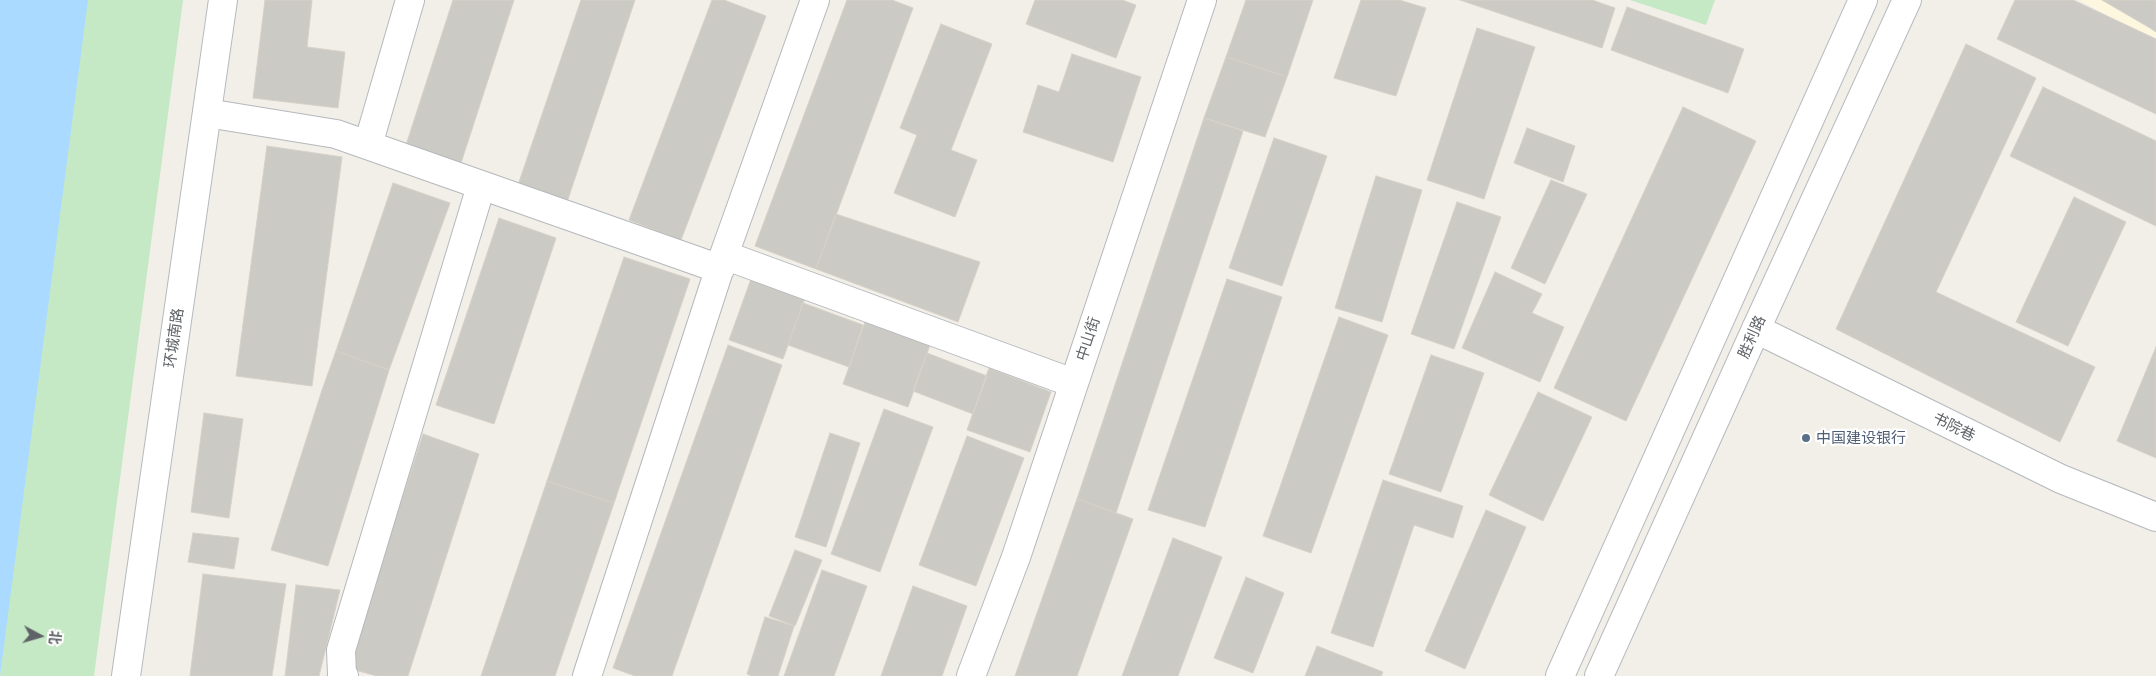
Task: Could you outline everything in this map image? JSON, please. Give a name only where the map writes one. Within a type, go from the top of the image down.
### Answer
[{"type":"street","name":"环城南路","points":[[126,676],[223,0]]},
{"type":"street","points":[[368,146],[410,0]]},
{"type":"street","points":[[587,676],[722,262],[815,0]]},
{"type":"street","name":"中山街","points":[[971,676],[1016,557],[1202,0]]},
{"type":"street","points":[[1560,676],[1863,0]]},
{"type":"street","name":"胜利路","points":[[1599,676],[1907,0]]},
{"type":"street","points":[[207,113],[336,134],[481,186],[722,262],[1074,383]]},
{"type":"street","points":[[344,676],[342,675],[341,650],[481,186]]},
{"type":"street","name":"书院巷","points":[[1756,328],[2061,479],[2156,517]]},
{"type":"shaded area","points":[[2079,0],[2156,0],[2156,42]]},
{"type":"green space","points":[[74,0],[183,0],[94,676],[0,676]]},
{"type":"green space","points":[[1630,0],[1715,0],[1706,25]]},
{"type":"water","points":[[0,0],[88,0],[0,676]]},
{"type":"building","points":[[265,0],[312,0],[307,47],[345,52],[338,108],[253,98]]},
{"type":"building","points":[[453,0],[514,0],[461,163],[406,145]]},
{"type":"building","points":[[581,0],[635,0],[567,202],[518,185]]},
{"type":"building","points":[[712,0],[724,0],[766,16],[681,240],[629,220]]},
{"type":"building","points":[[847,0],[892,0],[913,8],[816,269],[755,246]]},
{"type":"building","points":[[1035,0],[1122,0],[1136,5],[1116,58],[1026,24]]},
{"type":"building","points":[[1246,0],[1313,0],[1287,77],[1226,57]]},
{"type":"building","points":[[1361,0],[1399,0],[1426,8],[1396,96],[1334,78]]},
{"type":"building","points":[[1460,0],[1592,0],[1615,8],[1602,48]]},
{"type":"building","points":[[2015,0],[2073,0],[2156,39],[2156,114],[1997,39]]},
{"type":"building","points":[[2102,0],[2156,0],[2156,32],[2150,28]]},
{"type":"building","points":[[1627,7],[1744,49],[1728,93],[1611,50]]},
{"type":"building","points":[[941,24],[992,44],[951,150],[977,160],[955,217],[894,193],[917,135],[900,128]]},
{"type":"building","points":[[1477,28],[1535,47],[1484,199],[1427,180]]},
{"type":"building","points":[[1966,44],[2036,78],[1936,292],[2095,367],[2060,442],[1836,329]]},
{"type":"building","points":[[1072,54],[1141,77],[1113,162],[1023,132],[1038,85],[1059,92]]},
{"type":"building","points":[[1226,57],[1287,77],[1265,137],[1204,118]]},
{"type":"building","points":[[2043,87],[2156,141],[2156,226],[2010,156]]},
{"type":"building","points":[[1683,107],[1756,141],[1626,421],[1554,388]]},
{"type":"building","points":[[1204,118],[1243,131],[1116,513],[1077,499]]},
{"type":"building","points":[[1527,128],[1575,146],[1563,182],[1514,163]]},
{"type":"building","points":[[1274,138],[1327,156],[1282,286],[1229,268]]},
{"type":"building","points":[[267,146],[342,157],[312,386],[236,376]]},
{"type":"building","points":[[1376,176],[1422,190],[1382,322],[1335,308]]},
{"type":"building","points":[[1551,180],[1587,194],[1545,284],[1511,268]]},
{"type":"building","points":[[393,183],[450,203],[389,370],[336,351]]},
{"type":"building","points":[[2074,197],[2126,222],[2068,346],[2016,322]]},
{"type":"building","points":[[1457,202],[1501,217],[1454,349],[1411,334]]},
{"type":"building","points":[[836,214],[980,262],[958,322],[816,269]]},
{"type":"building","points":[[499,218],[556,238],[494,424],[436,405]]},
{"type":"building","points":[[624,257],[690,279],[614,503],[547,481]]},
{"type":"building","points":[[1495,272],[1542,294],[1532,313],[1564,327],[1540,382],[1462,348]]},
{"type":"building","points":[[751,279],[805,298],[783,359],[729,340]]},
{"type":"building","points":[[1227,279],[1282,297],[1205,527],[1148,510]]},
{"type":"building","points":[[803,303],[863,325],[849,367],[788,345]]},
{"type":"building","points":[[1339,317],[1388,335],[1311,553],[1263,536]]},
{"type":"building","points":[[865,322],[930,345],[908,407],[843,384]]},
{"type":"building","points":[[728,345],[782,365],[672,676],[635,676],[613,668]]},
{"type":"building","points":[[2156,347],[2156,458],[2117,441]]},
{"type":"building","points":[[336,351],[389,370],[328,566],[271,550]]},
{"type":"building","points":[[927,353],[987,376],[973,414],[913,391]]},
{"type":"building","points":[[1431,355],[1484,373],[1441,492],[1389,474]]},
{"type":"building","points":[[989,368],[1051,392],[1030,452],[967,430]]},
{"type":"building","points":[[1538,392],[1592,417],[1543,521],[1489,495]]},
{"type":"building","points":[[884,409],[933,427],[880,572],[831,554]]},
{"type":"building","points":[[204,413],[243,419],[229,518],[191,512]]},
{"type":"building","points":[[830,433],[860,443],[826,547],[795,537]]},
{"type":"building","points":[[423,434],[479,454],[408,676],[377,676],[347,668]]},
{"type":"building","points":[[967,436],[1024,458],[976,586],[919,565]]},
{"type":"building","points":[[1383,480],[1463,506],[1453,538],[1414,525],[1373,647],[1331,633]]},
{"type":"building","points":[[547,481],[614,503],[555,676],[481,676]]},
{"type":"building","points":[[1077,499],[1133,519],[1077,676],[1015,676]]},
{"type":"building","points":[[1486,510],[1526,527],[1465,669],[1425,651]]},
{"type":"building","points":[[193,533],[239,538],[234,569],[188,562]]},
{"type":"building","points":[[1173,538],[1222,557],[1178,676],[1122,676]]},
{"type":"building","points":[[795,550],[822,560],[795,626],[769,616]]},
{"type":"building","points":[[822,570],[867,586],[834,676],[784,676]]},
{"type":"building","points":[[203,574],[286,584],[272,676],[190,676]]},
{"type":"building","points":[[1246,577],[1284,593],[1253,673],[1214,658]]},
{"type":"building","points":[[296,585],[340,590],[319,676],[285,676]]},
{"type":"building","points":[[913,586],[967,606],[942,676],[881,676]]},
{"type":"building","points":[[765,617],[794,626],[778,676],[752,676],[747,674]]},
{"type":"building","points":[[1317,646],[1383,672],[1381,676],[1305,676]]},
{"type":"place","name":"中国建设银行","points":[[1806,438]]}]
